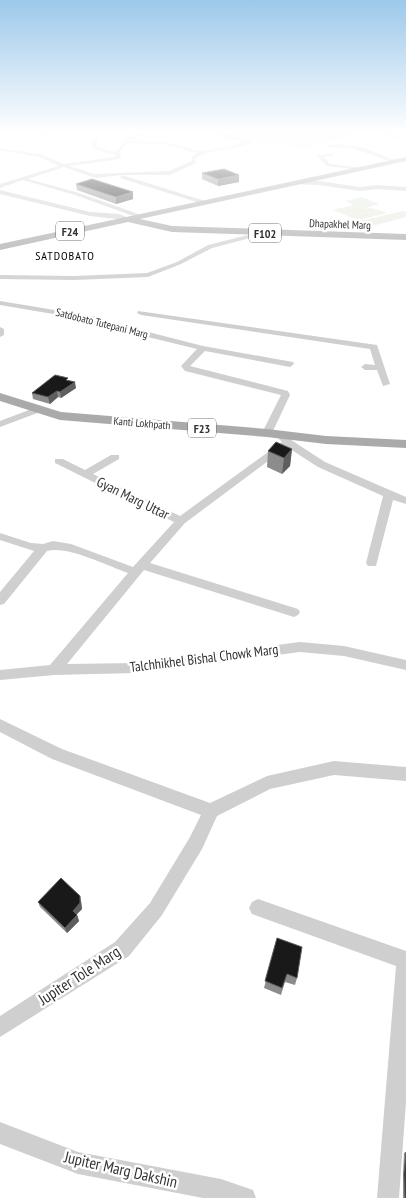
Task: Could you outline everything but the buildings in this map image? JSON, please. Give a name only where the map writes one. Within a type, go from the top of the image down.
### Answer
[{"type":"main road","name":"F24","points":[[0,247],[271,188]]},
{"type":"main road","name":"Dhapakhel Marg","points":[[126,218],[172,229],[406,237]]},
{"type":"main road","name":"Kanti Lokhpath","points":[[0,397],[60,416],[278,437],[406,444]]},
{"type":"street","points":[[52,188],[77,194],[140,216]]},
{"type":"street","points":[[157,188],[204,202]]},
{"type":"street","points":[[351,188],[369,188]]},
{"type":"street","points":[[390,188],[406,189]]},
{"type":"street","points":[[0,192],[90,214],[126,218]]},
{"type":"street","points":[[0,277],[74,278],[148,275],[179,263],[210,246],[264,233]]},
{"type":"street","name":"Satdobato Tutepani Marg","points":[[0,303],[97,319],[122,328],[202,348],[290,364]]},
{"type":"street","points":[[140,313],[374,347],[386,384]]},
{"type":"street","points":[[0,329],[0,335]]},
{"type":"street","points":[[54,670],[154,550],[182,521],[278,437],[285,393],[188,369],[185,366],[202,348]]},
{"type":"street","points":[[365,366],[380,368]]},
{"type":"street","points":[[0,424],[37,410]]},
{"type":"street","points":[[278,437],[318,462],[406,501]]},
{"type":"street","name":"Gyan Marg Uttar","points":[[85,474],[115,457]]},
{"type":"street","name":"Gyan Marg Uttar","points":[[59,461],[182,521]]},
{"type":"street","points":[[372,563],[389,494]]},
{"type":"street","points":[[0,536],[29,547],[43,548],[53,545],[71,548],[294,612]]},
{"type":"street","points":[[0,601],[43,548]]},
{"type":"street","name":"Talchhikhel Bishal Chowk Marg","points":[[0,675],[54,670],[136,668],[300,647],[344,651],[406,665]]},
{"type":"street","points":[[0,725],[57,754],[211,811],[267,783],[334,768],[406,774]]},
{"type":"street","name":"Jupiter Tole Marg","points":[[0,1027],[122,949],[156,908],[196,843],[211,811]]},
{"type":"street","points":[[258,908],[406,960]]},
{"type":"street","points":[[388,1198],[406,965]]},
{"type":"street","name":"Jupiter Marg Dakshin","points":[[0,1132],[78,1163],[221,1190],[244,1198]]},
{"type":"shaded area","points":[[362,197],[379,204],[363,209],[372,208],[387,213],[358,220],[333,210],[354,205],[345,201]]},
{"type":"shaded area","points":[[403,211],[406,212],[406,217],[372,226],[361,221]]},
{"type":"district","name":"SATDOBATO","points":[[65,255]]}]
